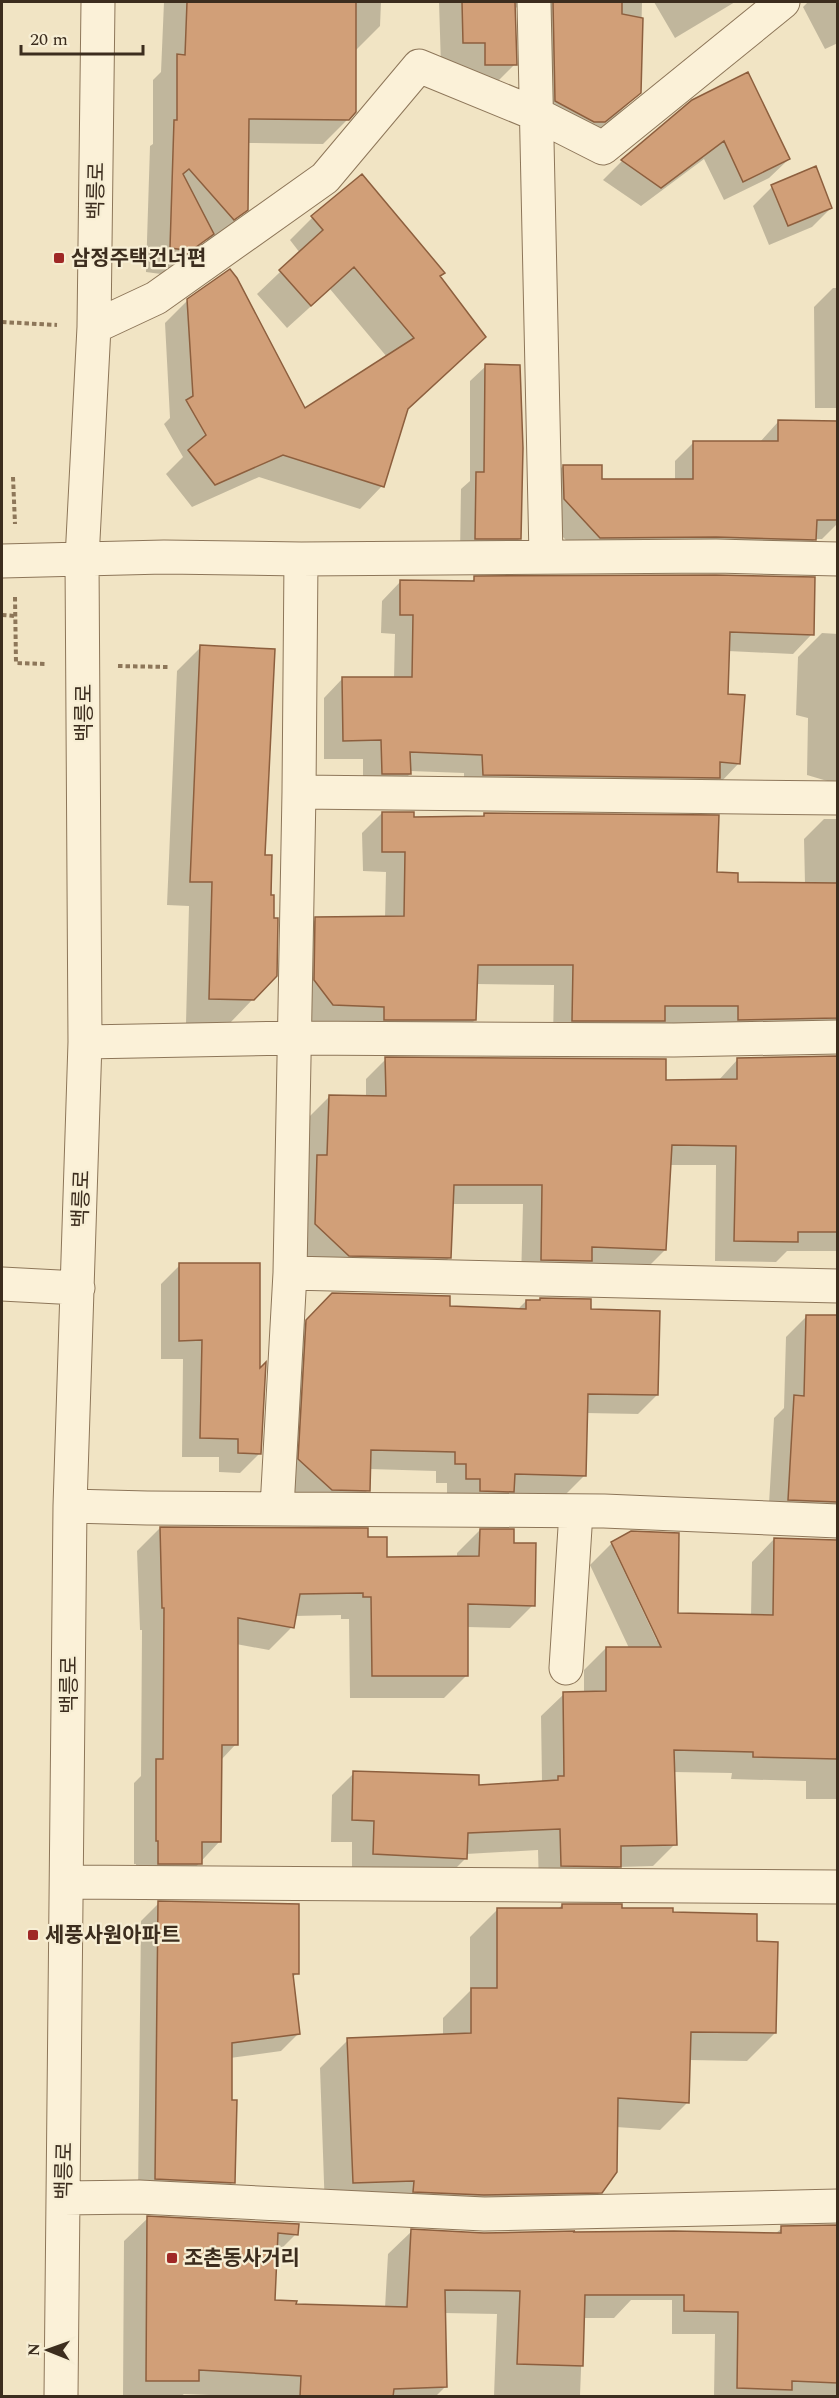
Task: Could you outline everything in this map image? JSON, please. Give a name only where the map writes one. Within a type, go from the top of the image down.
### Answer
[{"type":"street","name":"백릉로","points":[[61,2397],[70,1506],[85,1042],[82,559],[94,327],[98,2]]},
{"type":"street","points":[[534,2],[546,556]]},
{"type":"street","points":[[94,327],[156,298],[325,178],[419,66],[536,114],[603,148],[783,2]]},
{"type":"street","points":[[2,561],[164,557],[302,559],[546,556],[837,559]]},
{"type":"street","points":[[278,1508],[290,1273],[302,559]]},
{"type":"street","points":[[299,792],[837,798]]},
{"type":"street","points":[[85,1042],[294,1038],[674,1040],[837,1037]]},
{"type":"street","points":[[290,1273],[837,1286]]},
{"type":"street","points":[[2,1284],[78,1288]]},
{"type":"street","points":[[70,1506],[604,1511],[837,1521]]},
{"type":"street","points":[[566,1668],[576,1512]]},
{"type":"street","points":[[67,1882],[837,1887]]},
{"type":"street","points":[[64,2198],[139,2197],[484,2214],[837,2206]]},
{"type":"path","points":[[2,322],[57,325]]},
{"type":"path","points":[[2,615],[15,616]]},
{"type":"building","points":[[187,2],[356,2],[356,112],[349,120],[249,119],[248,210],[234,220],[189,169],[183,174],[214,234],[185,255],[185,250],[170,248],[174,120],[177,120],[177,54],[185,55]]},
{"type":"building","points":[[462,2],[515,2],[517,65],[485,65],[485,43],[463,43]]},
{"type":"building","points":[[553,2],[622,2],[622,14],[643,18],[641,93],[605,122],[594,122],[555,101]]},
{"type":"building","points":[[748,72],[790,159],[743,182],[724,141],[661,188],[621,160],[692,100]]},
{"type":"building","points":[[816,166],[832,208],[788,226],[771,185]]},
{"type":"building","points":[[362,174],[445,273],[440,276],[486,337],[408,409],[384,487],[283,455],[215,485],[188,450],[206,435],[186,400],[193,396],[187,299],[230,269],[237,278],[305,408],[414,338],[354,267],[311,306],[279,270],[323,230],[311,216]]},
{"type":"building","points":[[485,364],[520,365],[523,448],[521,539],[475,539],[476,472],[484,472]]},
{"type":"building","points":[[778,420],[837,421],[837,520],[817,520],[816,540],[716,537],[600,538],[564,499],[563,465],[602,465],[602,479],[693,479],[693,441],[778,441]]},
{"type":"building","points":[[474,576],[815,577],[814,635],[730,632],[728,694],[745,695],[740,764],[720,762],[720,778],[483,775],[482,755],[410,752],[411,774],[382,774],[381,740],[343,741],[342,677],[412,677],[413,615],[400,615],[400,580],[474,581]]},
{"type":"building","points":[[200,645],[275,649],[265,855],[272,855],[271,895],[274,895],[274,918],[278,918],[277,976],[254,1000],[209,999],[212,882],[190,882]]},
{"type":"building","points":[[382,812],[414,812],[414,817],[484,816],[484,813],[719,815],[717,872],[738,873],[738,882],[837,883],[837,1018],[738,1020],[738,1006],[665,1006],[665,1021],[572,1021],[573,965],[478,965],[476,1020],[384,1020],[384,1007],[333,1005],[314,980],[315,917],[404,916],[405,852],[382,852]]},
{"type":"building","points":[[837,1056],[837,1232],[798,1232],[798,1242],[734,1241],[736,1146],[672,1145],[666,1250],[592,1247],[592,1261],[541,1260],[542,1185],[454,1185],[451,1258],[349,1256],[315,1224],[317,1155],[327,1155],[329,1095],[386,1096],[385,1057],[666,1059],[666,1080],[737,1079],[737,1058]]},
{"type":"building","points":[[179,1263],[260,1263],[260,1368],[266,1362],[261,1454],[238,1453],[238,1439],[200,1438],[202,1340],[179,1341]]},
{"type":"building","points":[[332,1293],[450,1296],[450,1306],[526,1309],[526,1300],[591,1299],[591,1309],[660,1311],[658,1395],[588,1394],[586,1476],[515,1474],[514,1492],[480,1491],[480,1479],[466,1479],[466,1464],[455,1464],[455,1452],[371,1450],[370,1491],[332,1490],[298,1459],[306,1320]]},
{"type":"building","points":[[806,1315],[837,1315],[837,1502],[788,1500],[794,1395],[804,1396]]},
{"type":"building","points":[[160,1527],[368,1528],[368,1537],[387,1537],[387,1557],[479,1556],[480,1529],[514,1529],[514,1543],[536,1543],[535,1606],[468,1604],[468,1676],[372,1676],[371,1597],[363,1597],[363,1593],[300,1594],[294,1628],[238,1618],[238,1745],[222,1745],[221,1842],[202,1842],[202,1864],[158,1864],[156,1759],[163,1759],[164,1608],[162,1608]]},
{"type":"building","points":[[631,1531],[679,1533],[678,1613],[773,1615],[774,1538],[837,1540],[837,1759],[753,1757],[753,1752],[674,1750],[677,1845],[621,1846],[621,1867],[561,1866],[560,1829],[468,1833],[467,1859],[373,1854],[374,1821],[352,1820],[353,1771],[479,1775],[479,1785],[558,1780],[558,1776],[564,1776],[563,1692],[606,1691],[606,1647],[661,1647],[611,1542]]},
{"type":"building","points":[[158,1901],[299,1904],[299,1974],[293,1974],[300,2034],[232,2043],[232,2100],[237,2100],[235,2183],[155,2179]]},
{"type":"building","points":[[562,1904],[622,1904],[622,1908],[673,1908],[673,1912],[757,1914],[757,1941],[778,1942],[776,2033],[691,2032],[689,2103],[618,2098],[617,2172],[602,2193],[484,2195],[413,2192],[414,2181],[353,2183],[347,2038],[471,2033],[471,1988],[497,1988],[497,1908],[562,1908]]},
{"type":"building","points":[[147,2216],[299,2224],[298,2235],[278,2233],[275,2300],[297,2301],[296,2304],[407,2307],[411,2229],[484,2233],[674,2231],[781,2233],[781,2226],[837,2225],[837,2383],[792,2381],[792,2390],[737,2388],[738,2312],[684,2311],[684,2295],[585,2295],[583,2366],[517,2364],[520,2291],[445,2290],[447,2387],[394,2389],[393,2397],[300,2397],[301,2376],[199,2370],[199,2381],[146,2381]]},
{"type":"place","name":"삼정주택건너편","points":[[59,258]]},
{"type":"place","name":"세풍사원아파트","points":[[33,1935]]},
{"type":"place","name":"조촌동사거리","points":[[172,2258]]}]
